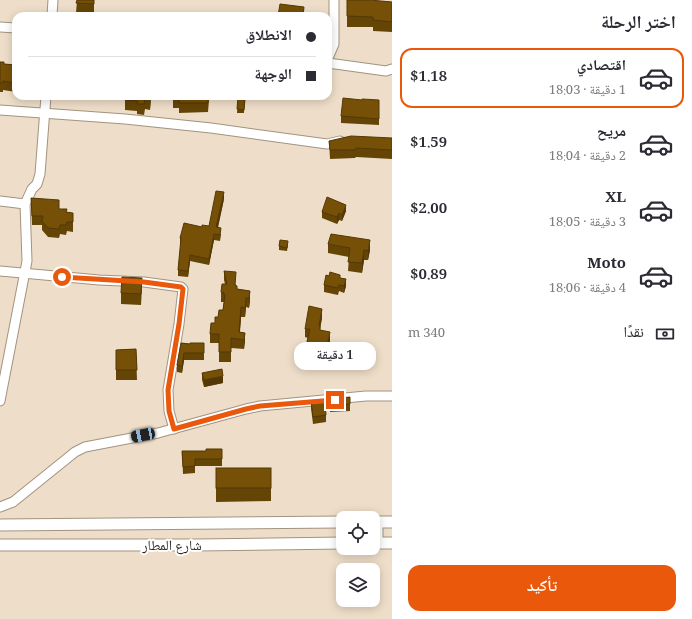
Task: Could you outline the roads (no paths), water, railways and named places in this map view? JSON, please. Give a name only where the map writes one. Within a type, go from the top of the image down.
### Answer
[{"type":"street","points":[[52,12],[54,0]]},
{"type":"street","points":[[332,49],[334,44],[334,0]]},
{"type":"street","points":[[0,26],[12,28]]},
{"type":"street","points":[[332,64],[386,71],[392,69]]},
{"type":"street","points":[[0,401],[10,342],[27,261],[25,204],[32,190],[37,184],[40,174],[46,100]]},
{"type":"street","points":[[0,110],[45,112],[211,128],[327,144],[351,139]]},
{"type":"street","points":[[0,201],[25,204]]},
{"type":"street","points":[[0,271],[99,280],[144,282],[181,287],[183,289],[179,324],[168,390],[169,411],[174,429]]},
{"type":"street","points":[[0,507],[13,502],[80,449],[174,429],[260,406],[366,396],[392,396]]},
{"type":"street","name":"شارع المطار","points":[[0,525],[336,522]]},
{"type":"street","points":[[380,522],[392,522]]},
{"type":"street","name":"شارع المطار","points":[[0,545],[336,543]]},
{"type":"street","points":[[380,543],[392,543]]}]
